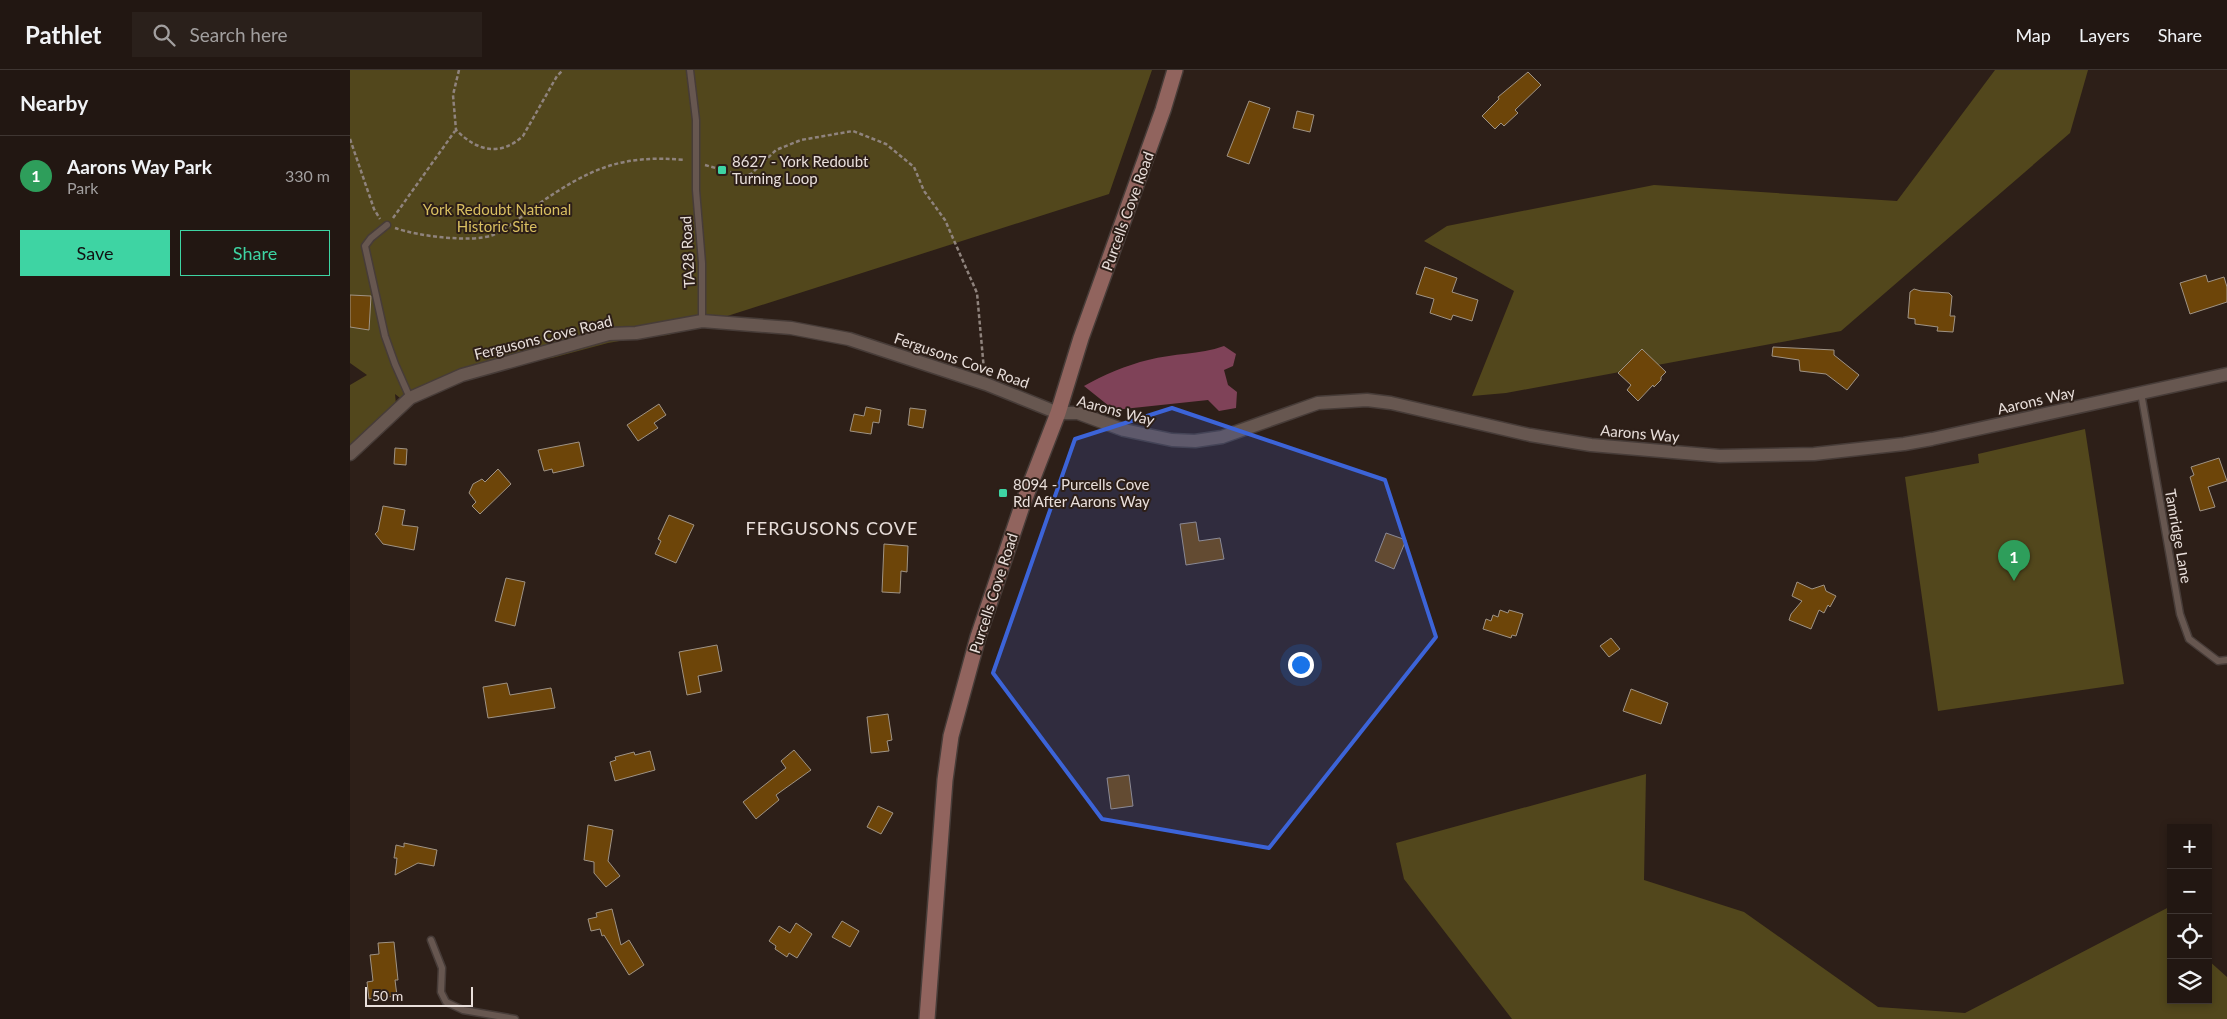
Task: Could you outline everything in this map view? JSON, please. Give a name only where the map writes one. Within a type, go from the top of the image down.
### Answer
[{"type":"main road","name":"Purcells Cove Road","points":[[927,1019],[948,749],[978,636],[1022,506],[1058,413],[1175,70]]},
{"type":"street","name":"Fergusons Cove Road","points":[[350,454],[410,398],[462,375],[609,334],[636,333],[702,321],[820,332],[849,339],[986,384],[1058,413]]},
{"type":"street","name":"Aarons Way","points":[[1058,413],[1078,413],[1146,436],[1194,441],[1222,437],[1318,403],[1367,400],[1391,403],[1530,434],[1591,445],[1720,456],[1814,454],[1904,444],[1991,427],[2227,374]]},
{"type":"lane","name":"TA28 Road","points":[[690,70],[696,120],[697,182],[702,263],[702,321]]},
{"type":"lane","points":[[388,225],[371,238],[365,246],[385,336],[410,398]]},
{"type":"lane","name":"Tamridge Lane","points":[[2141,393],[2180,614],[2189,639],[2218,661],[2227,660]]},
{"type":"lane","points":[[431,940],[442,968],[441,992],[446,1002],[463,1010],[515,1019]]},
{"type":"path","points":[[459,70],[453,95],[456,130],[468,143],[484,149],[502,149],[517,142],[524,136],[557,76],[563,70]]},
{"type":"path","points":[[388,225],[456,130]]},
{"type":"path","points":[[350,139],[376,214],[388,225],[413,233],[480,238],[501,230],[566,185],[606,166],[637,159],[686,160],[744,176],[751,174],[776,150],[801,140],[853,131],[886,144],[914,166],[924,191],[945,220],[977,293],[986,384]]},
{"type":"highlighted area","points":[[1172,408],[1385,480],[1436,637],[1269,848],[1102,819],[993,673],[1075,439]]},
{"type":"green space","name":"York Redoubt National Historic Site","points":[[350,70],[1152,70],[1109,194],[668,335],[608,343],[552,358],[498,364],[404,401],[395,394],[396,404],[350,451],[350,385],[367,375],[350,363]]},
{"type":"green space","points":[[1995,70],[2088,70],[2070,133],[1841,331],[1506,393],[1472,396],[1514,291],[1424,241],[1447,226],[1654,185],[1897,201]]},
{"type":"green space","points":[[2085,429],[2124,684],[1938,711],[1905,477],[1979,463],[1978,454]]},
{"type":"green space","points":[[1646,774],[1644,880],[1744,912],[1878,1007],[1965,1013],[2167,908],[2167,1004],[2212,1004],[2212,964],[2227,977],[2227,1019],[1512,1019],[1404,879],[1396,843]]},
{"type":"shaded area","points":[[1224,346],[1236,354],[1233,366],[1224,370],[1228,385],[1237,392],[1236,408],[1219,411],[1208,400],[1114,410],[1084,386],[1115,371],[1140,362]]},
{"type":"building","points":[[1528,72],[1541,85],[1515,110],[1518,113],[1504,126],[1501,123],[1495,129],[1482,116],[1499,99],[1498,97]]},
{"type":"building","points":[[1249,101],[1270,108],[1249,164],[1227,156]]},
{"type":"building","points":[[1297,111],[1314,115],[1310,132],[1293,128]]},
{"type":"building","points":[[1425,267],[1457,278],[1452,292],[1478,300],[1472,321],[1453,315],[1451,320],[1430,313],[1434,299],[1416,294]]},
{"type":"building","points":[[2206,275],[2208,282],[2224,277],[2227,287],[2227,302],[2190,314],[2180,283]]},
{"type":"building","points":[[1914,289],[1949,293],[1952,296],[1950,316],[1955,316],[1953,332],[1937,331],[1938,327],[1915,324],[1915,319],[1908,318],[1910,292]]},
{"type":"building","points":[[350,295],[371,296],[369,330],[350,327]]},
{"type":"building","points":[[1773,347],[1834,350],[1834,355],[1859,375],[1847,390],[1826,374],[1800,371],[1799,360],[1772,356]]},
{"type":"building","points":[[1642,349],[1666,372],[1661,377],[1661,380],[1654,387],[1653,385],[1638,401],[1627,390],[1631,385],[1618,373]]},
{"type":"building","points":[[659,404],[666,415],[654,423],[658,428],[638,441],[627,425]]},
{"type":"building","points":[[866,407],[881,410],[879,423],[873,422],[871,434],[850,431],[854,414],[864,416]]},
{"type":"building","points":[[910,408],[926,410],[923,428],[908,425]]},
{"type":"building","points":[[579,442],[584,466],[553,473],[552,469],[544,471],[538,450]]},
{"type":"building","points":[[395,448],[407,449],[406,465],[394,464]]},
{"type":"building","points":[[2219,458],[2227,481],[2208,487],[2215,507],[2200,511],[2190,477],[2194,475],[2191,467]]},
{"type":"building","points":[[498,469],[511,484],[480,514],[472,506],[476,502],[469,493],[473,484],[482,479],[485,482]]},
{"type":"building","points":[[383,506],[405,510],[402,525],[418,527],[414,550],[383,544],[375,534],[378,531]]},
{"type":"building","points":[[669,515],[694,525],[676,563],[655,554],[661,541],[658,539]]},
{"type":"building","points":[[1196,522],[1199,541],[1220,538],[1224,559],[1186,565],[1180,524]]},
{"type":"building","points":[[1386,533],[1406,540],[1394,569],[1375,561]]},
{"type":"building","points":[[884,544],[908,546],[907,572],[901,571],[900,593],[882,592]]},
{"type":"building","points":[[506,578],[525,582],[515,626],[495,621]]},
{"type":"building","points":[[1797,582],[1812,589],[1824,585],[1826,591],[1836,596],[1824,613],[1819,610],[1811,629],[1789,620],[1791,614],[1802,601],[1792,596]]},
{"type":"building","points":[[1500,610],[1508,613],[1509,610],[1523,614],[1516,636],[1512,635],[1511,638],[1483,629],[1486,619],[1491,621],[1493,615],[1498,617]]},
{"type":"building","points":[[1611,638],[1620,649],[1609,657],[1600,646]]},
{"type":"building","points":[[717,645],[722,671],[698,676],[701,692],[687,695],[679,652]]},
{"type":"building","points":[[507,683],[510,695],[551,688],[555,708],[488,718],[483,687]]},
{"type":"building","points":[[1631,689],[1668,703],[1661,724],[1623,711]]},
{"type":"building","points":[[888,714],[892,740],[887,741],[889,751],[871,753],[867,717]]},
{"type":"building","points":[[794,750],[811,770],[776,795],[779,800],[756,819],[743,802],[786,768],[781,761]]},
{"type":"building","points":[[650,751],[655,770],[615,781],[610,762],[616,760],[615,757],[634,752],[635,755]]},
{"type":"building","points":[[1129,775],[1133,806],[1111,809],[1107,778]]},
{"type":"building","points":[[878,806],[893,813],[881,834],[867,827]]},
{"type":"building","points":[[588,825],[613,830],[608,861],[620,876],[606,887],[594,873],[594,862],[584,860]]},
{"type":"building","points":[[404,843],[437,850],[434,866],[418,863],[395,875],[397,858],[394,858],[396,845],[404,847]]},
{"type":"building","points":[[612,909],[621,945],[629,940],[644,965],[629,975],[604,935],[602,936],[600,929],[591,931],[588,919],[597,917],[596,913]]},
{"type":"building","points":[[842,921],[859,931],[850,947],[832,937]]},
{"type":"building","points":[[796,923],[812,934],[797,958],[789,953],[787,957],[775,949],[776,946],[769,941],[779,926],[790,933]]},
{"type":"building","points":[[394,942],[398,980],[395,980],[397,996],[369,999],[367,982],[373,981],[370,955],[379,954],[378,943]]},
{"type":"place","name":"8627 - York Redoubt Turning Loop","points":[[722,170]]},
{"type":"place","name":"8094 - Purcells Cove Rd After Aarons Way","points":[[1003,493]]},
{"type":"place","name":"Aarons Way Park","points":[[2014,581]]},
{"type":"district","name":"FERGUSONS COVE","points":[[832,528]]}]
